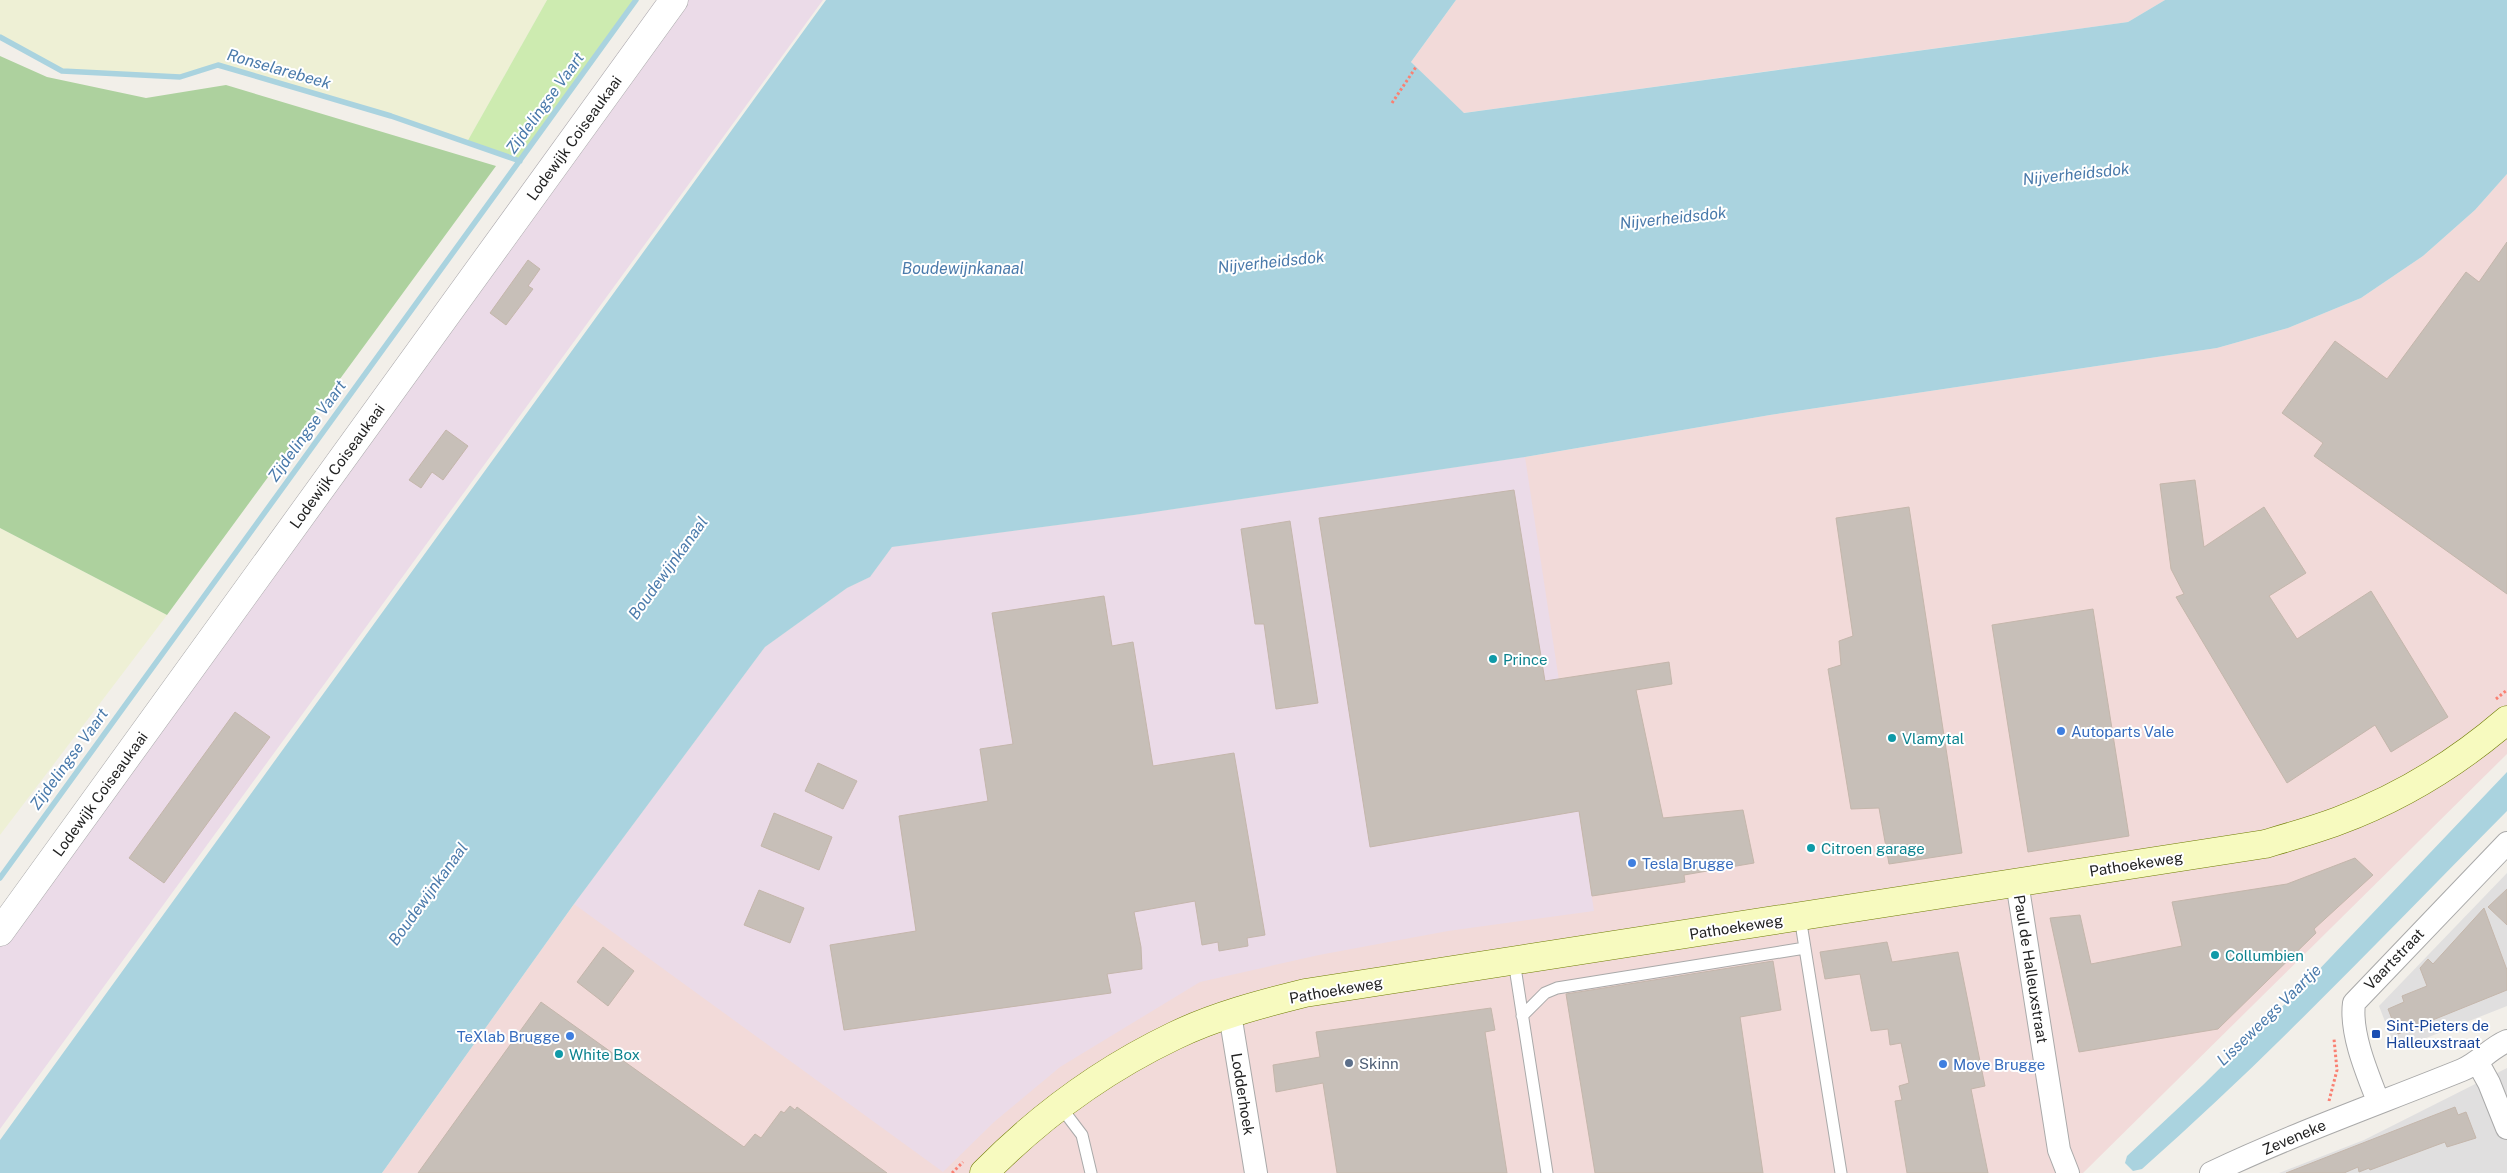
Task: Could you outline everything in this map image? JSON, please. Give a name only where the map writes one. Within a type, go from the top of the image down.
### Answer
[{"type":"main road","name":"Pathoekeweg","points":[[984,1173],[1010,1146],[1059,1106],[1134,1056],[1176,1035],[1230,1014],[1305,993],[2265,844],[2337,822],[2393,798],[2440,770],[2507,720]]},
{"type":"street","name":"Lodewijk Coiseaukaai","points":[[0,932],[674,0]]},
{"type":"street","name":"Vaartstraat","points":[[2378,1101],[2364,1065],[2353,1012],[2354,1002],[2507,843]]},
{"type":"street","name":"Paul de Halleuxstraat","points":[[2017,882],[2059,1150],[2068,1173]]},
{"type":"street","name":"Lodderhoek","points":[[1230,1014],[1256,1173]]},
{"type":"street","name":"Zeveneke","points":[[2211,1173],[2237,1167],[2378,1101],[2478,1063],[2492,1050],[2507,1041]]},
{"type":"street","points":[[2478,1063],[2489,1083],[2507,1128]]},
{"type":"lane","points":[[1800,917],[1841,1173]]},
{"type":"lane","points":[[1522,1016],[1545,993],[1557,988],[1805,948]]},
{"type":"lane","points":[[1514,962],[1547,1173]]},
{"type":"lane","points":[[1059,1106],[1082,1135],[1091,1173]]},
{"type":"path","points":[[1392,103],[1416,67]]},
{"type":"shaded area","points":[[656,0],[823,0],[0,1129],[0,908]]},
{"type":"shaded area","points":[[1456,0],[2165,0],[2128,22],[1463,113],[1411,62]]},
{"type":"shaded area","points":[[2507,174],[2507,754],[2083,1173],[382,1173],[574,904],[765,647],[847,588],[870,577],[892,547],[1134,515],[1525,457],[1770,415],[2217,348],[2288,328],[2361,298],[2423,256],[2475,210]]},
{"type":"shaded area","points":[[1525,457],[1594,911],[1448,931],[1319,955],[1200,982],[1060,1067],[994,1122],[943,1172],[574,904],[765,647],[847,588],[870,577],[892,547],[1134,515]]},
{"type":"shaded area","points":[[2507,873],[2507,1006],[2396,1050],[2379,1006]]},
{"type":"shaded area","points":[[2507,1068],[2507,1173],[2279,1173],[2364,1140]]},
{"type":"green space","points":[[0,0],[547,0],[467,142],[391,116],[218,65],[180,77],[62,71],[0,37]]},
{"type":"green space","points":[[547,0],[637,0],[520,161],[467,142]]},
{"type":"green space","points":[[0,56],[47,77],[146,98],[226,85],[496,166],[167,615],[0,528]]},
{"type":"green space","points":[[0,528],[167,615],[0,835]]},
{"type":"water","name":"Boudewijnkanaal","points":[[826,0],[1456,0],[1411,62],[1464,113],[2128,22],[2165,0],[2507,0],[2507,174],[2475,210],[2423,256],[2361,298],[2288,328],[2217,348],[1770,415],[1525,457],[1134,515],[892,547],[870,577],[847,588],[765,647],[574,904],[382,1173],[0,1173],[0,1140]]},
{"type":"water","points":[[2507,772],[2507,811],[2282,1038],[2142,1169],[2133,1171],[2125,1163],[2127,1156],[2203,1085],[2310,979]]},
{"type":"building","points":[[2507,242],[2507,594],[2314,456],[2323,443],[2282,413],[2335,341],[2387,379],[2466,272],[2479,282]]},
{"type":"building","points":[[528,260],[540,269],[528,286],[533,289],[506,325],[490,313]]},
{"type":"building","points":[[446,430],[468,446],[443,480],[432,472],[421,488],[409,480]]},
{"type":"building","points":[[2195,480],[2204,547],[2264,507],[2306,573],[2269,596],[2297,639],[2371,591],[2448,717],[2391,752],[2375,725],[2287,783],[2176,597],[2184,594],[2171,569],[2160,484]]},
{"type":"building","points":[[1514,490],[1545,681],[1669,662],[1672,684],[1636,690],[1663,818],[1743,810],[1754,863],[1684,875],[1685,882],[1592,896],[1579,811],[1370,847],[1319,518]]},
{"type":"building","name":"Vlamytal","points":[[1909,507],[1962,853],[1889,864],[1879,808],[1851,809],[1828,669],[1841,665],[1839,641],[1853,636],[1836,518]]},
{"type":"building","points":[[1290,521],[1318,703],[1276,709],[1264,624],[1255,624],[1241,529]]},
{"type":"building","points":[[1104,596],[1112,646],[1133,642],[1153,766],[1234,753],[1265,935],[1247,938],[1248,946],[1219,951],[1218,942],[1202,945],[1195,901],[1134,912],[1141,947],[1142,969],[1107,974],[1111,993],[844,1030],[830,945],[916,931],[899,816],[988,801],[980,749],[1013,744],[992,613]]},
{"type":"building","name":"Autoparts Vale","points":[[2093,609],[2129,836],[2028,852],[1992,625]]},
{"type":"building","points":[[235,712],[270,737],[164,883],[129,858]]},
{"type":"building","points":[[818,763],[857,781],[843,809],[805,791]]},
{"type":"building","points":[[774,813],[832,837],[819,870],[761,846]]},
{"type":"building","name":"Collumbien","points":[[2355,858],[2373,875],[2314,929],[2316,933],[2218,1029],[2079,1052],[2050,918],[2080,915],[2091,964],[2182,946],[2172,902],[2287,884]]},
{"type":"building","points":[[2507,889],[2507,925],[2488,907]]},
{"type":"building","points":[[759,890],[804,908],[790,943],[744,925]]},
{"type":"building","points":[[2484,908],[2507,970],[2507,990],[2398,1034],[2388,1009],[2404,1002],[2402,996],[2427,986],[2420,968],[2428,959],[2433,964]]},
{"type":"building","name":"Move Brugge","points":[[1887,942],[1892,962],[1958,952],[1985,1086],[1971,1089],[1988,1173],[1907,1173],[1895,1101],[1902,1100],[1899,1086],[1909,1083],[1901,1043],[1890,1045],[1888,1029],[1871,1031],[1860,974],[1825,979],[1820,952]]},
{"type":"building","points":[[603,947],[634,971],[608,1006],[577,982]]},
{"type":"building","points":[[1773,961],[1781,1010],[1740,1017],[1763,1173],[1595,1173],[1566,994]]},
{"type":"building","name":"White Box","points":[[541,1002],[744,1147],[755,1134],[761,1138],[781,1111],[784,1113],[790,1106],[795,1110],[797,1107],[887,1173],[418,1173]]},
{"type":"building","points":[[1491,1008],[1495,1030],[1485,1032],[1507,1173],[1337,1173],[1323,1083],[1276,1092],[1273,1065],[1320,1057],[1316,1032]]},
{"type":"building","points":[[2455,1107],[2458,1115],[2466,1112],[2476,1138],[2447,1147],[2445,1142],[2370,1170],[2369,1168],[2359,1172],[2358,1167],[2344,1173],[2286,1173]]},
{"type":"waterway","name":"Zijdelingse Vaart","points":[[0,878],[636,0]]},
{"type":"waterway","name":"Ronselarebeek","points":[[0,37],[62,71],[180,77],[218,65],[391,116],[520,161]]},
{"type":"place","name":"Prince","points":[[1493,659]]},
{"type":"place","name":"Autoparts Vale","points":[[2061,731]]},
{"type":"place","name":"Vlamytal","points":[[1892,738]]},
{"type":"place","name":"Citroen garage","points":[[1811,848]]},
{"type":"place","name":"Tesla Brugge","points":[[1632,863]]},
{"type":"place","name":"Collumbien","points":[[2215,955]]},
{"type":"place","name":"Sint-Pieters de Halleuxstraat","points":[[2376,1034]]},
{"type":"place","name":"TeXlab Brugge","points":[[570,1036]]},
{"type":"place","name":"White Box","points":[[559,1054]]},
{"type":"place","name":"Skinn","points":[[1349,1063]]},
{"type":"place","name":"Move Brugge","points":[[1943,1064]]},
{"type":"water label","name":"Nijverheidsdok","points":[[2076,174]]},
{"type":"water label","name":"Nijverheidsdok","points":[[1673,218]]},
{"type":"water label","name":"Nijverheidsdok","points":[[1271,262]]},
{"type":"water label","name":"Lisseweegs Vaartje","points":[[2269,1015]]}]
